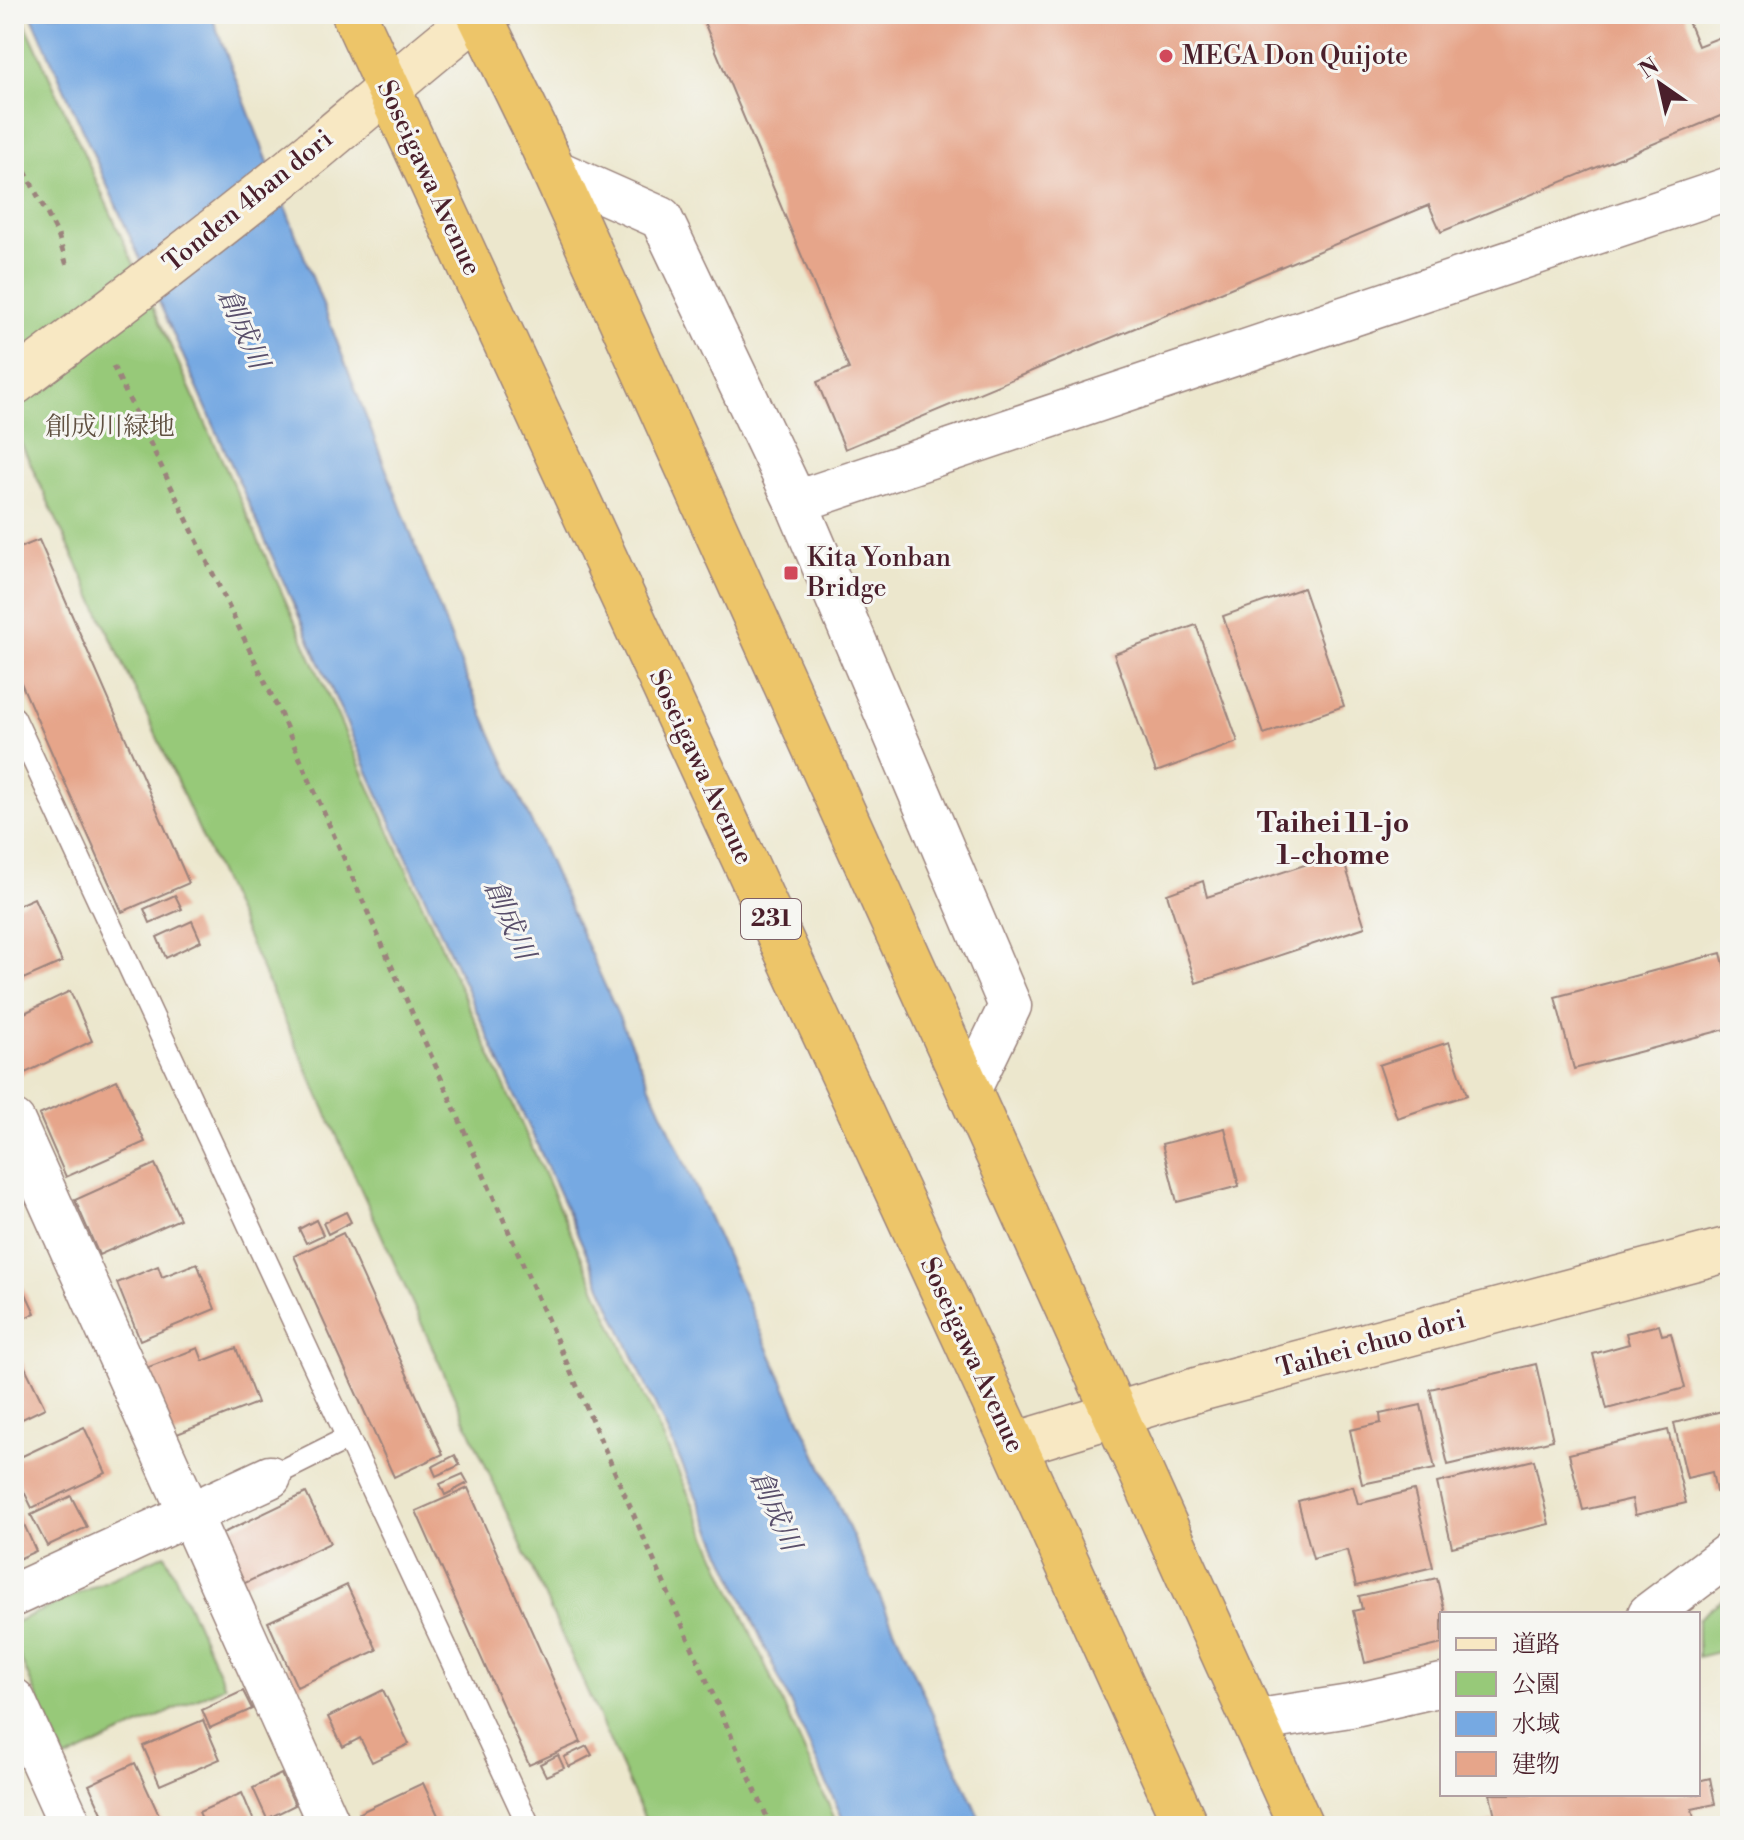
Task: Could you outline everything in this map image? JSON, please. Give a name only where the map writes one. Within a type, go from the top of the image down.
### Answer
[{"type":"highway","name":"Soseigawa Avenue","points":[[354,14],[1014,1445],[1186,1826]]},
{"type":"highway","points":[[479,14],[553,170],[1301,1826]]},
{"type":"street","name":"Tonden 4ban dori","points":[[14,383],[298,163],[479,14]]},
{"type":"street","points":[[553,170],[661,218],[796,502],[1010,1006],[969,1091]]},
{"type":"street","points":[[796,502],[1730,188]]},
{"type":"street","points":[[14,1122],[330,1826]]},
{"type":"street","name":"Taihei chuo dori","points":[[1014,1445],[1115,1414],[1730,1249]]},
{"type":"street","points":[[14,1595],[270,1477]]},
{"type":"street","points":[[1652,1612],[1730,1553]]},
{"type":"street","points":[[1253,1721],[1350,1706],[1440,1685]]},
{"type":"street","points":[[14,1700],[71,1826]]},
{"type":"lane","points":[[14,718],[529,1826]]},
{"type":"lane","points":[[270,1477],[348,1438]]},
{"type":"path","points":[[14,150],[58,235],[67,266]]},
{"type":"path","points":[[113,366],[279,711],[771,1826]]},
{"type":"green space","name":"創成川緑地","points":[[14,14],[21,14],[838,1826],[648,1826],[163,750],[14,428]]},
{"type":"green space","points":[[165,1554],[225,1686],[65,1760],[14,1644],[14,1623]]},
{"type":"green space","points":[[1730,1593],[1730,1649],[1700,1656],[1700,1617]]},
{"type":"water","name":"創成川","points":[[31,14],[211,14],[466,677],[983,1826],[846,1826],[366,767]]},
{"type":"building","points":[[1685,14],[1698,46],[1723,36],[1730,52],[1730,112],[1441,232],[1429,205],[845,449],[817,382],[849,369],[701,15]]},
{"type":"building","points":[[39,540],[189,883],[122,912],[14,667],[14,550]]},
{"type":"building","points":[[1303,588],[1344,706],[1264,734],[1223,616]]},
{"type":"building","points":[[1196,625],[1238,742],[1156,772],[1114,654]]},
{"type":"building","points":[[1341,853],[1365,927],[1196,983],[1167,894],[1203,881],[1207,897]]},
{"type":"building","points":[[175,895],[182,909],[150,923],[144,909]]},
{"type":"building","points":[[34,898],[62,962],[14,983],[14,907]]},
{"type":"building","points":[[192,921],[201,941],[166,958],[157,937]]},
{"type":"building","points":[[1721,953],[1730,988],[1730,1028],[1574,1069],[1555,997]]},
{"type":"building","points":[[70,991],[92,1041],[21,1075],[14,1060],[14,1018]]},
{"type":"building","points":[[1449,1042],[1467,1095],[1397,1118],[1379,1065]]},
{"type":"building","points":[[117,1080],[145,1142],[66,1177],[39,1115]]},
{"type":"building","points":[[1225,1128],[1239,1186],[1177,1202],[1162,1144]]},
{"type":"building","points":[[155,1164],[180,1219],[99,1255],[75,1200]]},
{"type":"building","points":[[346,1212],[351,1222],[328,1234],[323,1223]]},
{"type":"building","points":[[316,1220],[323,1235],[306,1243],[299,1229]]},
{"type":"building","points":[[343,1233],[443,1454],[394,1477],[294,1256]]},
{"type":"building","points":[[197,1263],[215,1309],[140,1340],[117,1283],[158,1266],[162,1277]]},
{"type":"building","points":[[14,1268],[35,1313],[14,1323]]},
{"type":"building","points":[[1659,1325],[1662,1335],[1671,1333],[1685,1388],[1607,1409],[1593,1354],[1629,1344],[1626,1333]]},
{"type":"building","points":[[198,1348],[203,1361],[236,1348],[257,1403],[172,1436],[146,1368]]},
{"type":"building","points":[[21,1359],[45,1408],[14,1423],[14,1363]]},
{"type":"building","points":[[1536,1364],[1553,1440],[1448,1465],[1430,1389]]},
{"type":"building","points":[[1421,1405],[1435,1469],[1362,1484],[1350,1430],[1381,1423],[1380,1414]]},
{"type":"building","points":[[1730,1409],[1730,1488],[1716,1492],[1712,1472],[1687,1478],[1674,1423]]},
{"type":"building","points":[[84,1427],[106,1473],[32,1508],[14,1471],[14,1460]]},
{"type":"building","points":[[1668,1430],[1686,1503],[1635,1515],[1632,1499],[1583,1510],[1569,1454]]},
{"type":"building","points":[[455,1455],[460,1465],[436,1476],[432,1467]]},
{"type":"building","points":[[1534,1460],[1549,1524],[1452,1547],[1437,1483]]},
{"type":"building","points":[[463,1474],[468,1483],[445,1495],[440,1484]]},
{"type":"building","points":[[1353,1486],[1358,1504],[1414,1490],[1433,1567],[1356,1586],[1347,1550],[1313,1559],[1298,1501]]},
{"type":"building","points":[[468,1488],[581,1742],[529,1765],[416,1511]]},
{"type":"building","points":[[306,1493],[330,1543],[243,1584],[219,1535]]},
{"type":"building","points":[[71,1496],[87,1527],[47,1546],[31,1515]]},
{"type":"building","points":[[14,1502],[36,1551],[14,1561]]},
{"type":"building","points":[[1437,1578],[1445,1612],[1440,1612],[1440,1644],[1365,1663],[1353,1611],[1362,1609],[1359,1596]]},
{"type":"building","points":[[347,1585],[377,1650],[297,1687],[268,1622]]},
{"type":"building","points":[[383,1690],[409,1744],[372,1762],[360,1738],[343,1747],[328,1717]]},
{"type":"building","points":[[243,1691],[252,1709],[210,1728],[202,1710]]},
{"type":"building","points":[[203,1720],[220,1759],[160,1785],[143,1746]]},
{"type":"building","points":[[587,1746],[592,1755],[569,1767],[564,1757]]},
{"type":"building","points":[[558,1755],[564,1768],[546,1776],[540,1764]]},
{"type":"building","points":[[135,1763],[164,1826],[108,1826],[89,1785]]},
{"type":"building","points":[[281,1774],[295,1805],[267,1819],[253,1788]]},
{"type":"building","points":[[1710,1778],[1715,1804],[1692,1809],[1696,1826],[1474,1826],[1496,1820],[1490,1796],[1700,1796],[1700,1780]]},
{"type":"building","points":[[423,1783],[443,1826],[365,1826],[359,1813]]},
{"type":"building","points":[[242,1793],[256,1826],[205,1826],[199,1812]]},
{"type":"place","name":"MEGA Don Quijote","points":[[1166,56]]},
{"type":"place","name":"Kita Yonban Bridge","points":[[791,573]]},
{"type":"district","name":"Taihei 11-jo 1-chome","points":[[1333,839]]}]
